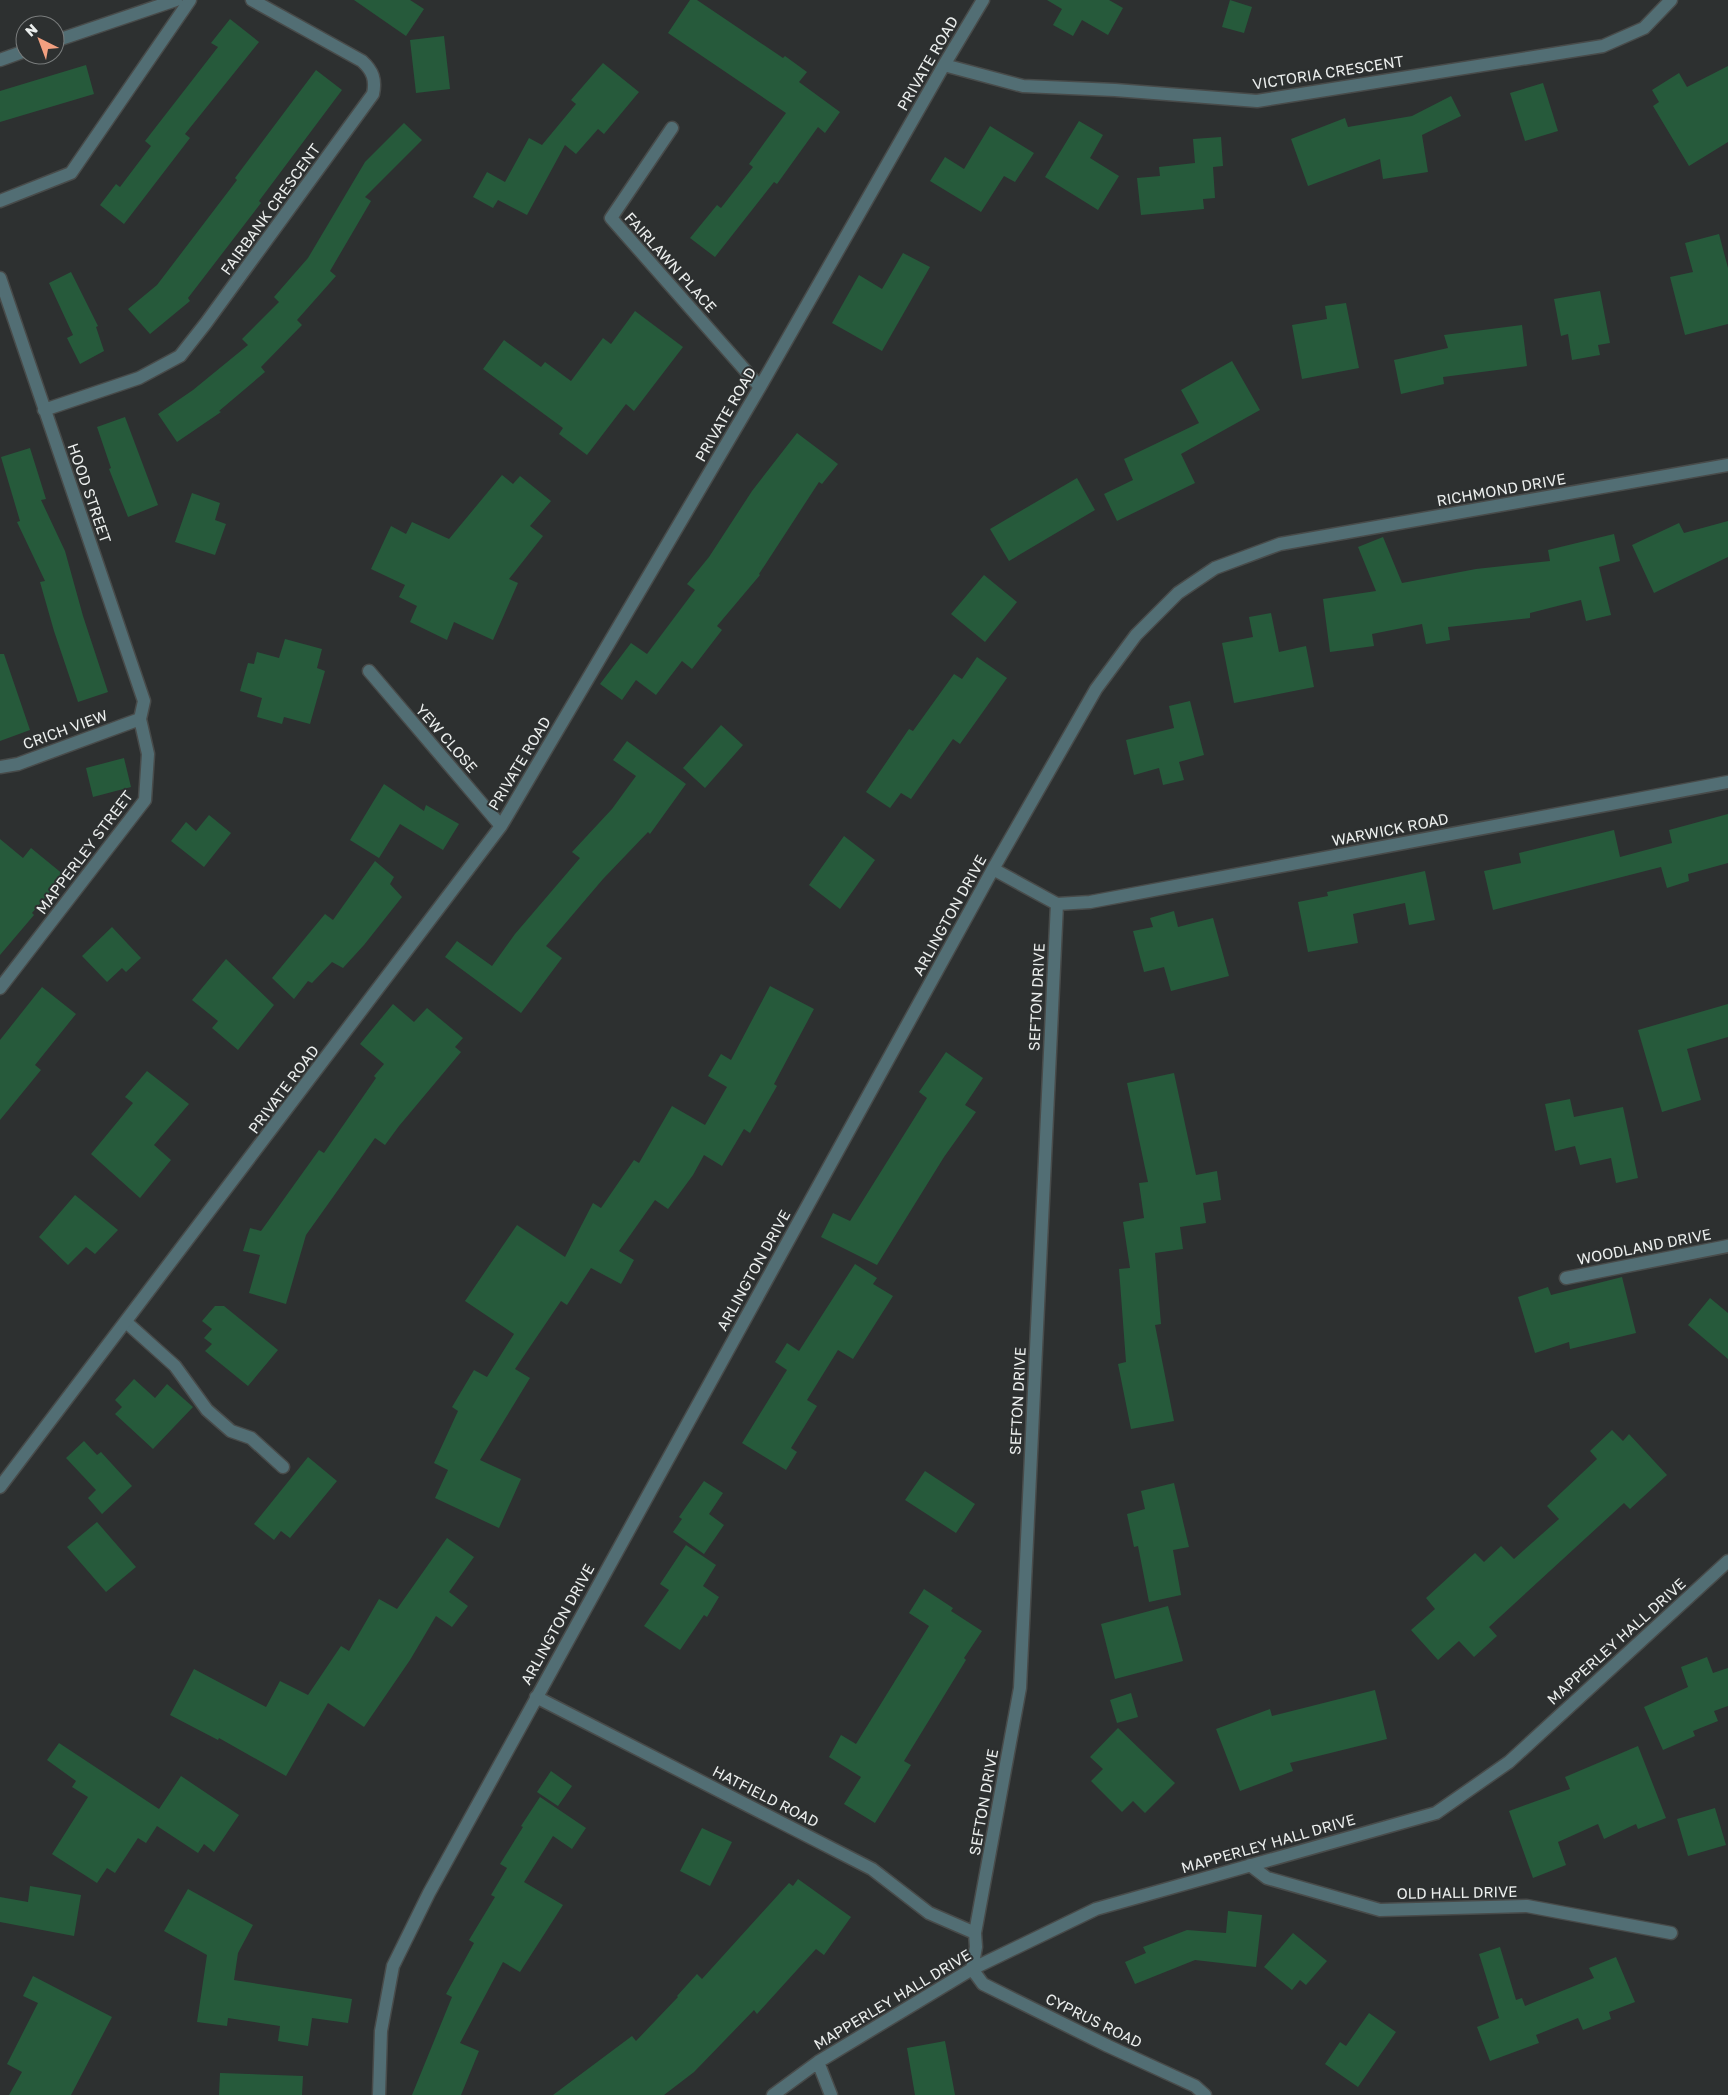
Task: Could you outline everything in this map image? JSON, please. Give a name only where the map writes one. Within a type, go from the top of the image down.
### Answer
[{"type":"street","points":[[65,38],[176,0]]},
{"type":"street","points":[[0,201],[71,173],[190,0]]},
{"type":"street","name":"FAIRBANK CRESCENT","points":[[44,410],[138,378],[180,356],[373,94],[372,73],[362,61],[252,0]]},
{"type":"street","name":"PRIVATE ROAD","points":[[0,1487],[501,826],[760,387],[983,0]]},
{"type":"street","name":"VICTORIA CRESCENT","points":[[944,65],[1023,86],[1257,101],[1603,46],[1644,28],[1671,0]]},
{"type":"street","points":[[0,60],[15,55]]},
{"type":"street","name":"FAIRLAWN PLACE","points":[[672,128],[611,218],[760,387]]},
{"type":"street","name":"HOOD STREET","points":[[0,278],[144,701],[140,719]]},
{"type":"street","name":"RICHMOND DRIVE","points":[[1280,544],[1728,465]]},
{"type":"street","name":"ARLINGTON DRIVE","points":[[379,2095],[381,2031],[393,1966],[429,1893],[993,869],[1096,689],[1136,635],[1178,593],[1215,568],[1280,544]]},
{"type":"street","name":"YEW CLOSE","points":[[369,671],[501,826]]},
{"type":"street","name":"CRICH VIEW","points":[[0,767],[18,764],[140,719]]},
{"type":"street","name":"MAPPERLEY STREET","points":[[0,988],[145,800],[148,754],[140,719]]},
{"type":"street","name":"WARWICK ROAD","points":[[1057,904],[1100,900],[1728,782]]},
{"type":"street","points":[[993,869],[1057,904]]},
{"type":"street","name":"SEFTON DRIVE","points":[[972,1969],[976,1947],[975,1933],[1020,1688],[1057,904]]},
{"type":"street","name":"WOODLAND DRIVE","points":[[1566,1278],[1728,1246]]},
{"type":"street","points":[[126,1322],[174,1366],[207,1410],[231,1431],[251,1438],[283,1466]]},
{"type":"street","name":"MAPPERLEY HALL DRIVE","points":[[773,2095],[818,2062],[972,1969],[1096,1909],[1436,1813],[1508,1762],[1728,1561]]},
{"type":"street","name":"HATFIELD ROAD","points":[[536,1697],[872,1869],[929,1913],[975,1933]]},
{"type":"street","name":"OLD HALL DRIVE","points":[[1250,1865],[1267,1878],[1380,1910],[1527,1906],[1671,1933]]},
{"type":"street","name":"CYPRUS ROAD","points":[[972,1969],[983,1984],[1108,2046],[1195,2086],[1206,2095]]},
{"type":"street","points":[[818,2062],[831,2095]]},
{"type":"building","points":[[354,0],[410,0],[424,9],[406,36]]},
{"type":"building","points":[[690,0],[697,0],[807,72],[799,82],[840,112],[825,133],[818,127],[777,184],[774,182],[715,257],[690,238],[717,205],[721,208],[753,167],[749,164],[786,113],[668,33]]},
{"type":"building","points":[[1047,0],[1109,0],[1123,8],[1108,35],[1082,20],[1073,36],[1053,25],[1062,9]]},
{"type":"building","points":[[1230,0],[1252,7],[1244,33],[1222,27]]},
{"type":"building","points":[[230,19],[259,42],[185,134],[190,138],[124,224],[100,205],[116,184],[120,187],[151,146],[145,141],[218,47],[211,43]]},
{"type":"building","points":[[444,36],[450,89],[416,93],[410,40]]},
{"type":"building","points":[[603,63],[639,92],[604,134],[598,129],[576,154],[565,145],[527,215],[498,200],[493,208],[473,197],[487,172],[505,182],[529,138],[542,145],[576,104],[571,100]]},
{"type":"building","points":[[86,65],[94,94],[0,122],[0,91]]},
{"type":"building","points":[[1728,66],[1728,142],[1689,166],[1653,106],[1659,102],[1652,90],[1679,73],[1687,87]]},
{"type":"building","points":[[316,70],[342,90],[259,201],[261,203],[188,298],[190,301],[150,334],[128,309],[157,285],[237,180],[235,178]]},
{"type":"building","points":[[1543,83],[1558,131],[1525,141],[1510,93]]},
{"type":"building","points":[[1451,96],[1461,116],[1422,135],[1428,172],[1383,179],[1380,159],[1308,186],[1291,139],[1345,118],[1348,127],[1412,116]]},
{"type":"building","points":[[1079,121],[1103,135],[1090,158],[1119,176],[1098,210],[1045,177]]},
{"type":"building","points":[[404,123],[422,140],[365,197],[371,201],[330,271],[336,276],[297,320],[302,325],[261,367],[265,372],[219,411],[221,412],[177,442],[158,414],[193,390],[248,345],[242,339],[279,302],[274,297],[308,258],[365,162]]},
{"type":"building","points":[[990,126],[1034,153],[1015,182],[1004,176],[981,212],[930,181],[945,157],[964,169]]},
{"type":"building","points":[[1221,137],[1223,166],[1213,167],[1215,198],[1203,199],[1204,209],[1141,215],[1137,178],[1160,176],[1159,167],[1195,163],[1193,139]]},
{"type":"building","points":[[1719,234],[1728,268],[1728,324],[1685,335],[1670,277],[1693,272],[1685,243]]},
{"type":"building","points":[[903,253],[930,267],[882,351],[832,323],[859,275],[882,289]]},
{"type":"building","points":[[71,272],[98,326],[96,327],[104,351],[80,364],[67,338],[73,335],[49,283]]},
{"type":"building","points":[[1600,291],[1610,343],[1598,345],[1600,355],[1572,360],[1568,334],[1561,336],[1554,299]]},
{"type":"building","points":[[1346,303],[1359,368],[1302,379],[1292,325],[1327,319],[1325,306]]},
{"type":"building","points":[[635,311],[683,347],[634,411],[626,404],[587,455],[559,434],[563,428],[483,369],[504,340],[541,367],[545,362],[571,381],[603,338],[611,344]]},
{"type":"building","points":[[1522,325],[1527,366],[1443,377],[1444,384],[1401,394],[1394,360],[1448,348],[1444,335]]},
{"type":"building","points":[[1232,361],[1260,410],[1181,454],[1195,483],[1117,521],[1104,494],[1133,480],[1124,459],[1199,423],[1181,390]]},
{"type":"building","points":[[125,417],[158,505],[128,517],[109,469],[111,468],[97,427]]},
{"type":"building","points":[[797,433],[838,464],[822,484],[819,482],[760,575],[717,626],[722,630],[692,669],[682,661],[656,695],[636,680],[622,700],[600,684],[631,643],[647,654],[695,590],[687,584],[709,557],[752,491]]},
{"type":"building","points":[[30,448],[46,499],[41,500],[65,551],[83,616],[108,692],[78,702],[40,582],[45,581],[17,522],[20,521],[1,457]]},
{"type":"building","points":[[502,475],[513,484],[520,476],[551,501],[530,526],[543,536],[509,579],[518,583],[493,640],[454,622],[447,640],[410,622],[417,606],[399,597],[405,585],[371,569],[391,526],[406,534],[412,522],[449,539]]},
{"type":"building","points":[[1077,478],[1095,510],[1009,561],[990,529]]},
{"type":"building","points":[[192,493],[220,503],[215,520],[226,524],[215,555],[175,542]]},
{"type":"building","points":[[1728,521],[1728,557],[1654,593],[1632,545],[1679,523],[1684,533]]},
{"type":"building","points":[[1614,534],[1620,561],[1599,567],[1611,615],[1586,621],[1581,600],[1530,613],[1530,618],[1448,627],[1450,640],[1426,644],[1422,624],[1372,634],[1374,646],[1330,652],[1323,599],[1376,591],[1358,547],[1383,537],[1402,583],[1476,569],[1550,561],[1548,550]]},
{"type":"building","points":[[984,575],[1017,602],[985,642],[951,614]]},
{"type":"building","points":[[1271,613],[1279,652],[1306,646],[1314,687],[1234,703],[1222,643],[1253,637],[1249,617]]},
{"type":"building","points":[[285,639],[322,649],[317,668],[325,671],[310,724],[284,717],[282,724],[257,717],[262,698],[240,691],[248,663],[254,664],[257,652],[279,658]]},
{"type":"building","points":[[0,654],[4,654],[30,730],[0,741]]},
{"type":"building","points":[[977,657],[1007,678],[960,744],[953,739],[911,799],[901,793],[890,808],[866,792],[909,729],[913,731],[954,674],[962,679]]},
{"type":"building","points":[[1190,701],[1204,755],[1179,762],[1184,780],[1163,785],[1159,768],[1134,775],[1126,740],[1174,728],[1169,706]]},
{"type":"building","points":[[721,725],[743,745],[705,788],[683,768]]},
{"type":"building","points":[[627,741],[686,784],[650,834],[648,832],[603,879],[546,946],[562,958],[521,1013],[445,957],[457,941],[492,966],[515,934],[580,858],[572,852],[612,809],[636,776],[613,760]]},
{"type":"building","points":[[124,758],[131,787],[93,797],[86,768]]},
{"type":"building","points":[[384,784],[424,811],[426,805],[459,824],[443,850],[400,824],[379,858],[350,840]]},
{"type":"building","points":[[1728,814],[1728,863],[1688,874],[1689,881],[1667,888],[1661,867],[1493,910],[1484,871],[1521,863],[1519,853],[1614,830],[1620,857],[1672,843],[1669,830]]},
{"type":"building","points":[[209,815],[231,833],[204,867],[171,841],[186,822],[196,831]]},
{"type":"building","points":[[844,836],[875,860],[840,909],[809,885]]},
{"type":"building","points":[[0,839],[23,858],[31,848],[64,875],[32,913],[34,915],[0,955]]},
{"type":"building","points":[[375,861],[394,877],[390,884],[402,897],[343,968],[332,962],[312,983],[308,981],[294,999],[272,978],[325,914],[333,920]]},
{"type":"building","points":[[1425,871],[1435,920],[1409,925],[1405,903],[1353,914],[1358,943],[1308,952],[1298,902],[1328,896],[1327,892]]},
{"type":"building","points":[[1174,911],[1178,927],[1213,918],[1229,976],[1171,991],[1164,967],[1144,972],[1133,931],[1153,927],[1150,918]]},
{"type":"building","points":[[112,927],[141,958],[126,972],[122,968],[107,982],[82,956]]},
{"type":"building","points":[[226,959],[274,1005],[238,1050],[212,1028],[218,1021],[192,1000]]},
{"type":"building","points":[[770,986],[814,1009],[774,1084],[777,1086],[750,1133],[744,1129],[722,1166],[704,1155],[693,1175],[668,1209],[655,1200],[619,1251],[634,1260],[621,1284],[591,1268],[567,1305],[561,1301],[515,1369],[530,1378],[480,1460],[521,1479],[499,1528],[435,1498],[448,1470],[434,1463],[458,1411],[452,1407],[474,1370],[487,1377],[514,1334],[465,1301],[517,1225],[565,1257],[593,1203],[601,1208],[634,1160],[639,1163],[672,1106],[705,1125],[727,1087],[708,1076],[721,1054],[731,1060]]},
{"type":"building","points":[[42,987],[76,1014],[35,1065],[41,1070],[0,1120],[0,1040]]},
{"type":"building","points":[[393,1004],[414,1022],[427,1008],[463,1038],[455,1047],[461,1052],[385,1145],[375,1138],[306,1235],[286,1304],[249,1293],[260,1255],[243,1251],[250,1228],[261,1231],[319,1150],[324,1153],[376,1078],[374,1076],[384,1064],[360,1044]]},
{"type":"building","points":[[1728,1004],[1728,1037],[1687,1049],[1701,1100],[1662,1112],[1638,1030]]},
{"type":"building","points":[[946,1052],[983,1078],[965,1105],[976,1112],[944,1157],[877,1265],[821,1237],[833,1213],[850,1221],[927,1098],[919,1092]]},
{"type":"building","points":[[147,1071],[189,1104],[154,1145],[171,1160],[140,1198],[91,1154],[133,1103],[125,1097]]},
{"type":"building","points":[[1174,1073],[1196,1175],[1217,1171],[1221,1200],[1203,1203],[1206,1223],[1180,1227],[1183,1249],[1155,1253],[1161,1324],[1155,1325],[1174,1421],[1131,1429],[1118,1364],[1126,1362],[1119,1269],[1130,1268],[1123,1222],[1144,1218],[1139,1183],[1148,1182],[1127,1083]]},
{"type":"building","points":[[1570,1099],[1574,1117],[1623,1107],[1638,1178],[1616,1183],[1611,1158],[1580,1165],[1575,1146],[1555,1151],[1545,1104]]},
{"type":"building","points":[[75,1195],[118,1230],[95,1254],[86,1247],[68,1265],[39,1237]]},
{"type":"building","points":[[855,1264],[877,1278],[873,1284],[893,1296],[853,1359],[838,1350],[807,1400],[817,1406],[791,1448],[797,1452],[786,1470],[742,1443],[787,1370],[775,1362],[787,1343],[799,1351]]},
{"type":"building","points":[[1622,1277],[1636,1333],[1570,1349],[1569,1342],[1535,1353],[1518,1297],[1548,1287],[1551,1295]]},
{"type":"building","points":[[1710,1298],[1728,1313],[1728,1359],[1688,1325]]},
{"type":"building","points":[[215,1306],[224,1306],[278,1350],[248,1386],[205,1351],[212,1344],[204,1338],[212,1329],[202,1321]]},
{"type":"building","points":[[134,1379],[155,1398],[167,1384],[193,1407],[153,1449],[115,1414],[122,1407],[115,1400]]},
{"type":"building","points":[[1612,1430],[1623,1441],[1629,1434],[1667,1475],[1630,1509],[1624,1503],[1489,1627],[1497,1636],[1474,1657],[1459,1641],[1438,1660],[1411,1630],[1435,1609],[1426,1598],[1475,1553],[1484,1562],[1501,1546],[1514,1559],[1559,1519],[1547,1506],[1597,1459],[1590,1451]]},
{"type":"building","points":[[84,1441],[97,1455],[101,1452],[132,1486],[102,1514],[88,1498],[96,1490],[66,1458]]},
{"type":"building","points":[[308,1457],[337,1481],[290,1538],[281,1531],[274,1540],[254,1524]]},
{"type":"building","points":[[925,1471],[975,1504],[956,1533],[905,1500]]},
{"type":"building","points":[[704,1481],[723,1493],[709,1514],[724,1525],[704,1554],[673,1532],[682,1519],[679,1517]]},
{"type":"building","points":[[1174,1483],[1189,1547],[1173,1550],[1181,1595],[1149,1602],[1138,1546],[1134,1547],[1127,1514],[1145,1509],[1141,1491]]},
{"type":"building","points":[[97,1522],[136,1567],[106,1592],[67,1547]]},
{"type":"building","points":[[447,1538],[474,1557],[449,1592],[468,1606],[452,1627],[436,1616],[410,1660],[364,1727],[328,1703],[286,1776],[219,1738],[218,1740],[170,1715],[194,1669],[266,1707],[280,1681],[308,1695],[341,1646],[349,1651],[379,1599],[397,1609]]},
{"type":"building","points":[[686,1545],[716,1565],[703,1586],[719,1597],[707,1617],[704,1615],[680,1650],[644,1626],[669,1590],[660,1584]]},
{"type":"building","points":[[924,1589],[953,1608],[951,1611],[982,1631],[964,1658],[966,1660],[904,1761],[911,1765],[875,1823],[844,1804],[861,1777],[829,1757],[841,1735],[856,1744],[929,1626],[909,1613]]},
{"type":"building","points":[[1168,1606],[1183,1661],[1115,1679],[1101,1624]]},
{"type":"building","points":[[1707,1657],[1713,1673],[1728,1668],[1728,1706],[1714,1711],[1718,1721],[1693,1731],[1695,1736],[1663,1750],[1644,1707],[1688,1687],[1681,1667]]},
{"type":"building","points":[[1375,1690],[1387,1739],[1290,1763],[1293,1771],[1240,1791],[1216,1729],[1270,1709],[1272,1716]]},
{"type":"building","points":[[1131,1693],[1138,1717],[1117,1723],[1110,1700]]},
{"type":"building","points":[[1118,1728],[1175,1783],[1145,1813],[1133,1801],[1122,1812],[1091,1781],[1103,1769],[1090,1757]]},
{"type":"building","points":[[59,1743],[159,1809],[181,1776],[239,1815],[214,1852],[204,1844],[198,1853],[157,1826],[146,1843],[138,1838],[115,1873],[107,1868],[97,1883],[52,1854],[88,1797],[72,1787],[76,1781],[47,1760]]},
{"type":"building","points":[[1638,1746],[1666,1818],[1638,1829],[1636,1824],[1604,1839],[1598,1824],[1558,1842],[1566,1865],[1533,1878],[1509,1811],[1570,1789],[1565,1777]]},
{"type":"building","points":[[551,1771],[572,1786],[558,1806],[537,1792]]},
{"type":"building","points":[[540,1797],[586,1828],[572,1849],[553,1836],[524,1882],[563,1905],[520,1972],[503,1962],[460,2043],[479,2051],[461,2095],[412,2095],[452,1997],[446,1994],[474,1943],[469,1940],[495,1897],[491,1895],[507,1868],[500,1864]]},
{"type":"building","points":[[1715,1808],[1726,1845],[1688,1856],[1677,1819]]},
{"type":"building","points":[[702,1828],[732,1842],[710,1886],[680,1871]]},
{"type":"building","points":[[798,1879],[851,1917],[824,1955],[816,1949],[757,2014],[754,2010],[694,2072],[664,2095],[553,2095],[632,2036],[636,2041],[697,1974],[702,1979],[789,1883],[793,1886]]},
{"type":"building","points":[[30,1886],[81,1895],[74,1936],[0,1922],[0,1897],[28,1902]]},
{"type":"building","points":[[188,1889],[253,1925],[238,1953],[234,1980],[352,1999],[348,2023],[312,2018],[308,2046],[278,2041],[280,2026],[228,2018],[227,2026],[197,2022],[207,1955],[164,1931]]},
{"type":"building","points":[[1228,1911],[1262,1915],[1256,1967],[1195,1960],[1135,1984],[1125,1962],[1146,1953],[1143,1947],[1187,1930],[1226,1933]]},
{"type":"building","points":[[1293,1933],[1327,1961],[1306,1985],[1300,1980],[1292,1990],[1264,1967]]},
{"type":"building","points":[[1500,1947],[1516,2000],[1522,1998],[1525,2006],[1594,1978],[1589,1968],[1616,1957],[1635,2002],[1609,2012],[1611,2019],[1583,2030],[1578,2018],[1536,2035],[1539,2043],[1490,2061],[1477,2027],[1499,2018],[1479,1954]]},
{"type":"building","points":[[33,1976],[112,2017],[71,2095],[9,2095],[22,2072],[7,2064],[38,2003],[23,1996]]},
{"type":"building","points":[[1369,2013],[1396,2032],[1358,2087],[1325,2064],[1340,2042],[1346,2046]]},
{"type":"building","points":[[945,2041],[955,2095],[915,2095],[907,2048]]},
{"type":"building","points":[[220,2073],[303,2076],[302,2095],[219,2095]]}]
